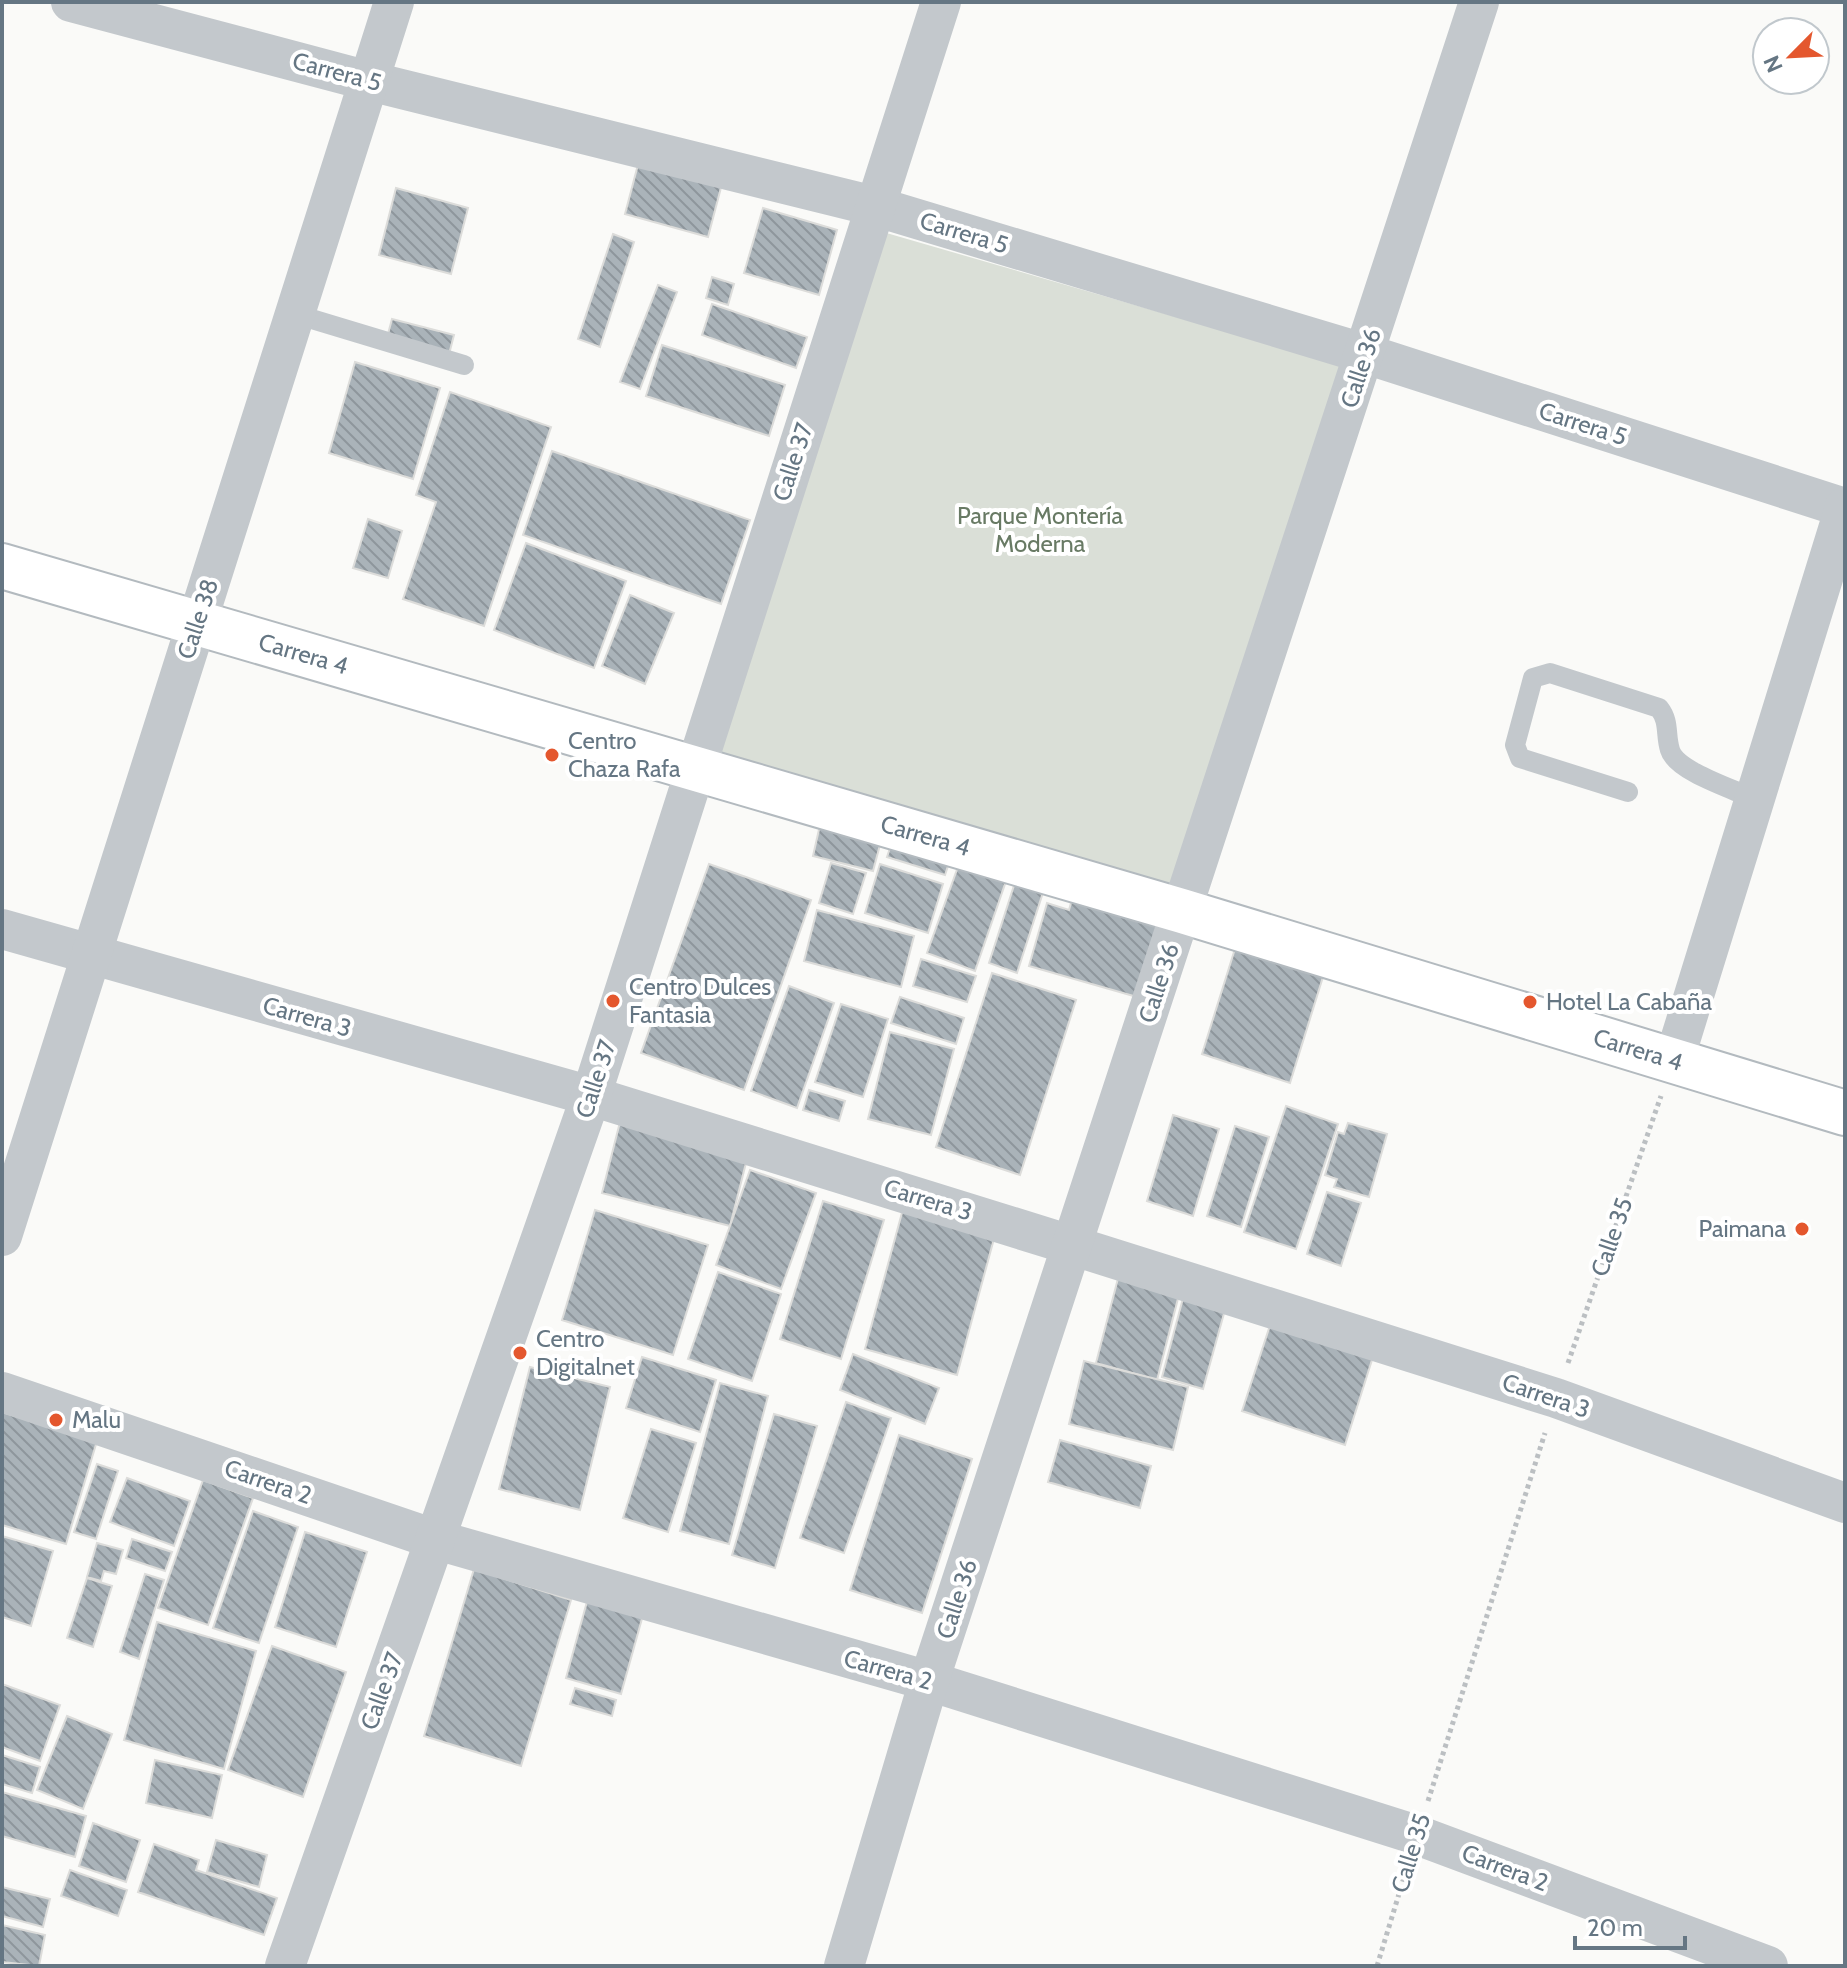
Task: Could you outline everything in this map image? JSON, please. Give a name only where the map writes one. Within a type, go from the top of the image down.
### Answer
[{"type":"street","name":"Carrera 5","points":[[71,2],[369,81],[874,206],[1366,354],[1845,507]]},
{"type":"street","name":"Calle 38","points":[[2,1236],[394,2]]},
{"type":"street","name":"Calle 37","points":[[285,1966],[591,1096],[941,2]]},
{"type":"street","name":"Calle 36","points":[[844,1966],[929,1681],[1479,2]]},
{"type":"street","points":[[1674,1060],[1752,798],[1845,507]]},
{"type":"street","name":"Carrera 4","points":[[2,566],[1182,911],[1845,1113]]},
{"type":"street","name":"Carrera 3","points":[[2,929],[91,957],[591,1096],[1074,1246],[1556,1398],[1845,1503]]},
{"type":"street","name":"Carrera 2","points":[[2,1392],[437,1540],[929,1681],[1417,1835],[1765,1966]]},
{"type":"lane","points":[[295,314],[464,365]]},
{"type":"lane","points":[[1628,792],[1520,758],[1515,745],[1533,678],[1550,673],[1659,708],[1667,718],[1670,751],[1677,763],[1752,798]]},
{"type":"path","name":"Calle 35","points":[[1377,1966],[1556,1398],[1674,1060]]},
{"type":"green space","name":"Parque Montería Moderna","points":[[883,232],[1349,367],[1169,898],[719,752]]},
{"type":"building","points":[[640,157],[723,180],[708,237],[625,214]]},
{"type":"building","points":[[396,188],[468,208],[451,274],[379,255]]},
{"type":"building","points":[[763,208],[837,230],[819,295],[744,273]]},
{"type":"building","points":[[613,234],[634,242],[600,347],[578,339]]},
{"type":"building","points":[[712,277],[734,284],[728,305],[706,298]]},
{"type":"building","points":[[658,285],[677,292],[640,389],[620,382]]},
{"type":"building","points":[[712,304],[807,337],[796,368],[702,335]]},
{"type":"building","points":[[392,319],[454,335],[446,366],[384,349]]},
{"type":"building","points":[[662,345],[785,385],[769,436],[646,396]]},
{"type":"building","points":[[355,362],[440,388],[413,479],[329,453]]},
{"type":"building","points":[[450,392],[551,427],[484,626],[403,599],[436,502],[416,495]]},
{"type":"building","points":[[552,451],[750,520],[721,604],[523,535]]},
{"type":"building","points":[[368,519],[402,531],[388,578],[353,568]]},
{"type":"building","points":[[526,543],[626,581],[594,668],[494,630]]},
{"type":"building","points":[[630,595],[674,613],[645,684],[602,666]]},
{"type":"building","points":[[820,825],[881,841],[873,871],[813,856]]},
{"type":"building","points":[[895,833],[953,851],[945,875],[887,857]]},
{"type":"building","points":[[831,863],[866,873],[853,914],[819,903]]},
{"type":"building","points":[[709,864],[811,900],[744,1090],[641,1053]]},
{"type":"building","points":[[880,864],[943,884],[928,933],[865,913]]},
{"type":"building","points":[[959,864],[1006,881],[975,971],[927,953]]},
{"type":"building","points":[[1019,870],[1047,880],[1017,973],[989,963]]},
{"type":"building","points":[[1076,885],[1162,910],[1137,997],[1029,966],[1047,903],[1069,910]]},
{"type":"building","points":[[817,910],[914,936],[901,987],[804,961]]},
{"type":"building","points":[[1239,936],[1327,964],[1290,1083],[1202,1054]]},
{"type":"building","points":[[921,959],[976,976],[967,1002],[913,986]]},
{"type":"building","points":[[992,973],[1076,1000],[1020,1175],[936,1147]]},
{"type":"building","points":[[789,986],[834,1003],[797,1108],[751,1091]]},
{"type":"building","points":[[900,997],[964,1018],[956,1044],[891,1023]]},
{"type":"building","points":[[841,1004],[888,1019],[863,1097],[815,1082]]},
{"type":"building","points":[[890,1032],[954,1049],[931,1135],[868,1119]]},
{"type":"building","points":[[809,1090],[845,1101],[839,1121],[803,1110]]},
{"type":"building","points":[[1286,1106],[1338,1124],[1296,1249],[1244,1232]]},
{"type":"building","points":[[1173,1115],[1219,1129],[1193,1216],[1147,1201]]},
{"type":"building","points":[[620,1122],[748,1155],[730,1226],[602,1193]]},
{"type":"building","points":[[1348,1123],[1387,1134],[1369,1197],[1334,1187],[1337,1179],[1325,1175],[1338,1132],[1344,1134]]},
{"type":"building","points":[[1235,1126],[1269,1137],[1241,1227],[1207,1216]]},
{"type":"building","points":[[750,1170],[816,1193],[781,1289],[716,1265]]},
{"type":"building","points":[[1327,1192],[1361,1203],[1341,1266],[1307,1254]]},
{"type":"building","points":[[823,1201],[884,1220],[841,1359],[780,1339]]},
{"type":"building","points":[[903,1209],[995,1235],[957,1375],[865,1349]]},
{"type":"building","points":[[595,1210],[708,1245],[673,1355],[562,1320]]},
{"type":"building","points":[[1121,1267],[1182,1283],[1157,1380],[1096,1363]]},
{"type":"building","points":[[718,1272],[781,1294],[752,1381],[688,1359]]},
{"type":"building","points":[[1186,1287],[1228,1299],[1203,1389],[1162,1377]]},
{"type":"building","points":[[1276,1307],[1378,1341],[1345,1445],[1242,1411]]},
{"type":"building","points":[[853,1354],[939,1388],[925,1424],[840,1390]]},
{"type":"building","points":[[642,1357],[716,1380],[700,1432],[626,1408]]},
{"type":"building","points":[[1084,1361],[1188,1387],[1173,1450],[1069,1424]]},
{"type":"building","points":[[530,1367],[610,1387],[580,1510],[499,1489]]},
{"type":"building","points":[[720,1383],[768,1396],[729,1544],[680,1531]]},
{"type":"building","points":[[846,1402],[891,1418],[844,1553],[800,1538]]},
{"type":"building","points":[[2,1412],[97,1441],[66,1544],[2,1525]]},
{"type":"building","points":[[774,1414],[817,1426],[775,1568],[732,1555]]},
{"type":"building","points":[[651,1429],[696,1443],[668,1532],[623,1518]]},
{"type":"building","points":[[899,1435],[972,1459],[922,1613],[850,1590]]},
{"type":"building","points":[[1060,1440],[1151,1466],[1140,1508],[1048,1482]]},
{"type":"building","points":[[97,1464],[118,1471],[96,1539],[74,1532]]},
{"type":"building","points":[[127,1478],[190,1501],[174,1546],[110,1522]]},
{"type":"building","points":[[203,1480],[253,1498],[208,1625],[158,1608]]},
{"type":"building","points":[[253,1511],[298,1527],[259,1643],[213,1628]]},
{"type":"building","points":[[305,1532],[367,1552],[336,1647],[275,1627]]},
{"type":"building","points":[[2,1536],[53,1551],[31,1626],[2,1617]]},
{"type":"building","points":[[132,1539],[172,1552],[165,1571],[126,1558]]},
{"type":"building","points":[[97,1543],[123,1550],[116,1574],[104,1571],[101,1581],[87,1577]]},
{"type":"building","points":[[474,1569],[571,1600],[521,1766],[424,1736]]},
{"type":"building","points":[[145,1574],[164,1580],[139,1659],[120,1652]]},
{"type":"building","points":[[87,1578],[112,1586],[93,1647],[67,1638]]},
{"type":"building","points":[[588,1598],[643,1615],[621,1694],[566,1678]]},
{"type":"building","points":[[157,1622],[256,1651],[224,1769],[124,1740]]},
{"type":"building","points":[[272,1646],[346,1672],[303,1797],[228,1770]]},
{"type":"building","points":[[2,1684],[60,1705],[40,1761],[2,1747]]},
{"type":"building","points":[[575,1688],[616,1700],[612,1716],[570,1704]]},
{"type":"building","points":[[67,1716],[112,1734],[83,1809],[37,1790]]},
{"type":"building","points":[[2,1755],[40,1767],[32,1793],[2,1784]]},
{"type":"building","points":[[155,1760],[222,1775],[212,1818],[146,1803]]},
{"type":"building","points":[[2,1792],[86,1816],[75,1857],[2,1836]]},
{"type":"building","points":[[93,1823],[140,1840],[126,1882],[79,1866]]},
{"type":"building","points":[[216,1840],[267,1855],[259,1887],[207,1872]]},
{"type":"building","points":[[154,1844],[199,1860],[196,1870],[277,1898],[264,1935],[138,1892]]},
{"type":"building","points":[[70,1870],[127,1890],[118,1916],[61,1896]]},
{"type":"building","points":[[2,1887],[50,1899],[43,1927],[2,1916]]},
{"type":"building","points":[[2,1925],[45,1935],[39,1966],[2,1962]]},
{"type":"place","name":"Centro Chaza Rafa","points":[[552,755]]},
{"type":"place","name":"Centro Dulces Fantasia","points":[[613,1001]]},
{"type":"place","name":"Hotel La Cabaña","points":[[1530,1002]]},
{"type":"place","name":"Paimana","points":[[1802,1229]]},
{"type":"place","name":"Centro Digitalnet","points":[[520,1353]]},
{"type":"place","name":"Malu","points":[[56,1420]]}]
